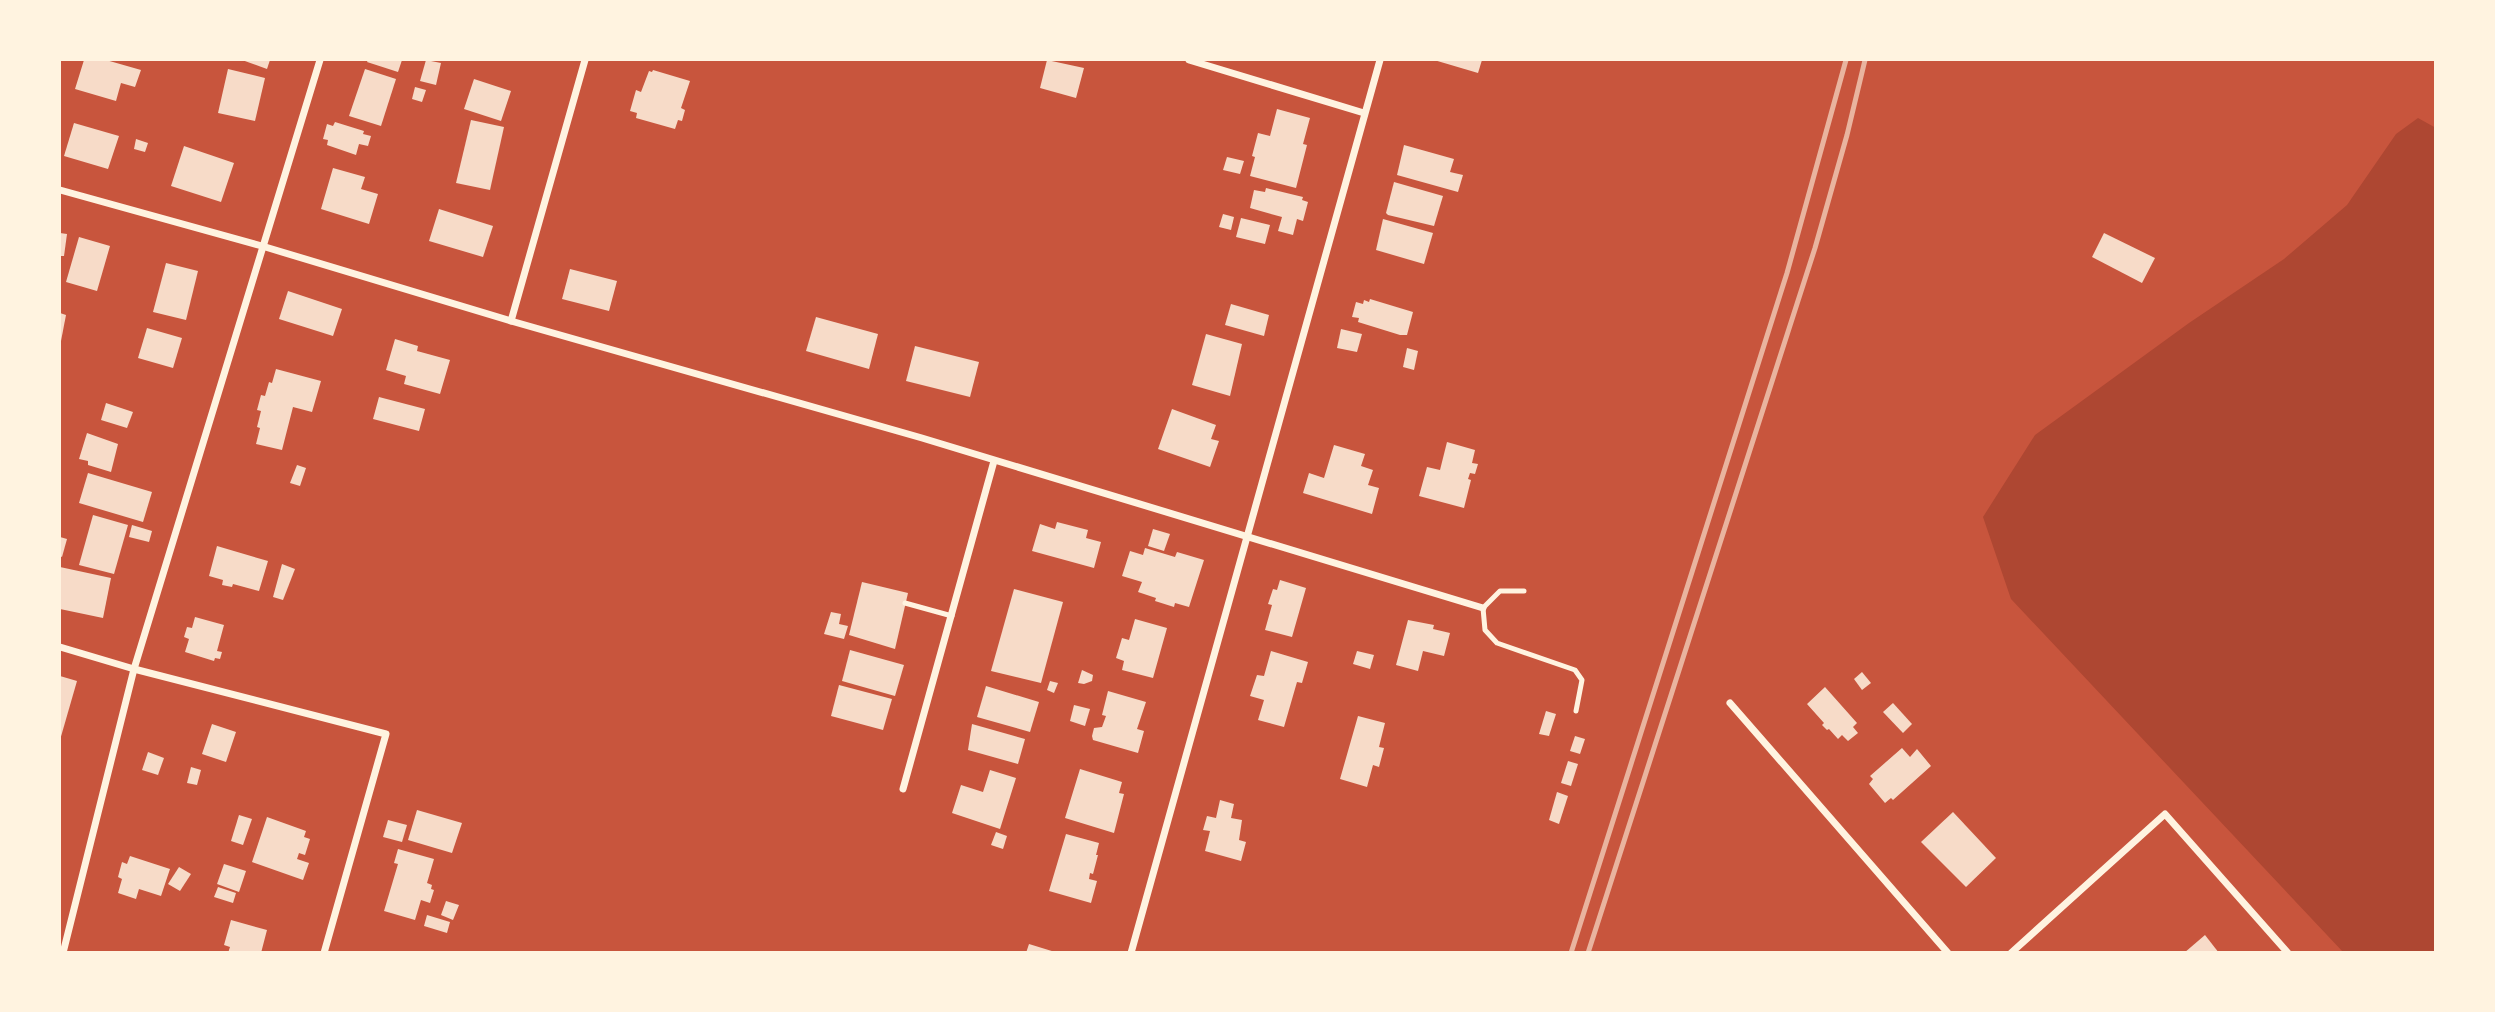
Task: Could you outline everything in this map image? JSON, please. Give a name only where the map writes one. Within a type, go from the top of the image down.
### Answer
[{"type":"street","points":[[63,953],[134,669],[320,60]]},
{"type":"street","points":[[511,321],[586,60]]},
{"type":"street","points":[[1189,60],[1364,113]]},
{"type":"street","points":[[1131,953],[1380,60]]},
{"type":"street","points":[[60,190],[922,438],[1482,608]]},
{"type":"street","points":[[903,789],[994,461]]},
{"type":"street","points":[[60,647],[134,669],[386,734],[324,953]]},
{"type":"street","points":[[1730,703],[1948,953]]},
{"type":"street","points":[[2011,953],[2165,814],[2288,953]]},
{"type":"lane","points":[[1524,591],[1500,590],[1482,608],[1485,630],[1497,643],[1575,670],[1582,680],[1576,711]]},
{"type":"lane","points":[[905,603],[952,616]]},
{"type":"shaded area","points":[[2418,118],[2436,128],[2435,952],[2343,952],[2011,599],[1983,517],[2035,435],[2189,323],[2284,259],[2347,205],[2396,134]]},
{"type":"building","points":[[84,60],[106,60],[141,70],[135,87],[121,83],[116,101],[75,89]]},
{"type":"building","points":[[242,60],[270,60],[267,69]]},
{"type":"building","points":[[402,60],[398,72],[367,62]]},
{"type":"building","points":[[426,60],[441,63],[436,85],[420,81]]},
{"type":"building","points":[[1047,60],[1084,68],[1076,98],[1040,88]]},
{"type":"building","points":[[1434,60],[1482,60],[1478,73]]},
{"type":"building","points":[[228,69],[265,78],[255,121],[218,113]]},
{"type":"building","points":[[365,69],[396,79],[381,126],[349,116]]},
{"type":"building","points":[[649,71],[690,81],[681,108],[685,110],[682,121],[678,120],[675,129],[636,118],[637,113],[630,111],[636,90],[641,92]]},
{"type":"building","points":[[474,79],[511,91],[501,121],[464,109]]},
{"type":"building","points":[[415,87],[426,90],[422,102],[412,99]]},
{"type":"building","points":[[1277,109],[1310,118],[1303,144],[1307,145],[1296,188],[1250,176],[1258,133],[1270,136]]},
{"type":"building","points":[[471,120],[504,127],[490,190],[456,183]]},
{"type":"building","points":[[335,122],[364,131],[363,134],[371,136],[368,146],[359,144],[356,155],[327,145],[328,140],[323,139],[327,124],[333,126]]},
{"type":"building","points":[[74,123],[119,136],[108,169],[64,156]]},
{"type":"building","points":[[136,139],[148,143],[145,152],[134,149]]},
{"type":"building","points":[[1404,145],[1454,159],[1450,172],[1463,175],[1458,192],[1397,175]]},
{"type":"building","points":[[184,146],[234,163],[221,202],[171,186]]},
{"type":"building","points":[[1227,157],[1244,161],[1240,174],[1223,170]]},
{"type":"building","points":[[333,168],[365,177],[361,189],[378,194],[369,224],[321,209]]},
{"type":"building","points":[[1394,182],[1443,196],[1434,226],[1386,213]]},
{"type":"building","points":[[1266,188],[1303,197],[1302,200],[1308,202],[1303,221],[1297,219],[1293,235],[1278,231],[1282,217],[1250,208],[1254,190],[1265,192]]},
{"type":"building","points":[[439,209],[493,226],[483,257],[429,241]]},
{"type":"building","points":[[1223,214],[1234,217],[1231,230],[1219,227]]},
{"type":"building","points":[[1241,218],[1270,225],[1265,244],[1236,237]]},
{"type":"building","points":[[1383,219],[1433,233],[1424,264],[1376,250]]},
{"type":"building","points":[[60,233],[67,234],[64,256],[60,256]]},
{"type":"building","points":[[2104,233],[2155,258],[2142,283],[2092,257]]},
{"type":"building","points":[[79,237],[110,246],[97,291],[66,282]]},
{"type":"building","points":[[166,263],[198,271],[186,320],[153,312]]},
{"type":"building","points":[[570,269],[617,281],[609,311],[562,299]]},
{"type":"building","points":[[288,291],[342,309],[333,336],[279,319]]},
{"type":"building","points":[[1370,299],[1413,312],[1407,335],[1358,322],[1359,318],[1352,317],[1356,302],[1363,304],[1364,300],[1369,302]]},
{"type":"building","points":[[1231,304],[1269,315],[1264,336],[1225,325]]},
{"type":"building","points":[[60,313],[66,315],[61,341],[60,341]]},
{"type":"building","points":[[816,317],[878,334],[869,369],[806,351]]},
{"type":"building","points":[[147,328],[182,338],[173,368],[138,358]]},
{"type":"building","points":[[1341,329],[1362,334],[1357,352],[1337,348]]},
{"type":"building","points":[[1206,334],[1242,344],[1230,396],[1192,385]]},
{"type":"building","points":[[395,339],[418,346],[417,351],[450,360],[440,394],[404,384],[406,376],[386,370]]},
{"type":"building","points":[[915,346],[979,362],[970,397],[906,381]]},
{"type":"building","points":[[1407,348],[1418,351],[1414,370],[1403,367]]},
{"type":"building","points":[[276,369],[321,381],[312,412],[293,407],[282,450],[256,444],[261,411],[257,410],[261,395],[265,396]]},
{"type":"building","points":[[379,397],[425,409],[419,431],[373,419]]},
{"type":"building","points":[[106,403],[133,412],[127,428],[101,420]]},
{"type":"building","points":[[1172,409],[1216,425],[1211,439],[1219,441],[1210,467],[1158,449]]},
{"type":"building","points":[[87,433],[118,444],[111,472],[88,465],[88,461],[79,459]]},
{"type":"building","points":[[1447,442],[1475,450],[1472,463],[1478,464],[1475,474],[1470,473],[1468,479],[1471,480],[1464,508],[1419,496],[1427,467],[1440,470]]},
{"type":"building","points":[[1334,445],[1365,454],[1361,466],[1373,470],[1368,485],[1379,488],[1372,514],[1303,493],[1309,473],[1324,478]]},
{"type":"building","points":[[297,465],[306,468],[300,486],[290,483]]},
{"type":"building","points":[[88,473],[152,492],[143,522],[79,503]]},
{"type":"building","points":[[93,515],[128,525],[114,574],[79,565]]},
{"type":"building","points":[[1057,522],[1088,530],[1086,538],[1101,542],[1094,568],[1032,551],[1040,524],[1055,529]]},
{"type":"building","points":[[132,525],[152,531],[149,542],[129,537]]},
{"type":"building","points":[[1153,529],[1170,534],[1164,551],[1148,546]]},
{"type":"building","points":[[60,537],[67,539],[62,557],[60,556]]},
{"type":"building","points":[[217,546],[268,561],[259,591],[233,584],[232,587],[222,585],[223,580],[209,576]]},
{"type":"building","points":[[1145,548],[1175,557],[1177,552],[1204,560],[1189,607],[1175,603],[1174,607],[1155,601],[1156,598],[1138,592],[1142,582],[1122,576],[1130,551],[1143,555]]},
{"type":"building","points":[[282,564],[295,569],[283,600],[273,597]]},
{"type":"building","points":[[60,567],[111,578],[103,618],[60,609]]},
{"type":"building","points":[[1280,580],[1306,588],[1292,637],[1265,630],[1272,605],[1268,604],[1273,589],[1277,590]]},
{"type":"building","points":[[862,582],[908,593],[895,649],[849,635]]},
{"type":"building","points":[[1014,589],[1063,602],[1041,683],[991,671]]},
{"type":"building","points":[[831,612],[841,614],[839,624],[848,626],[844,639],[824,634]]},
{"type":"building","points":[[195,617],[224,625],[217,651],[222,652],[220,659],[215,658],[214,661],[185,652],[189,639],[184,637],[187,627],[192,628]]},
{"type":"building","points":[[1135,619],[1167,628],[1153,678],[1122,670],[1124,661],[1116,658],[1122,638],[1129,640]]},
{"type":"building","points":[[1408,620],[1434,625],[1433,629],[1450,633],[1444,656],[1423,651],[1418,671],[1396,665]]},
{"type":"building","points":[[850,650],[904,665],[895,696],[842,681]]},
{"type":"building","points":[[1271,651],[1308,662],[1302,683],[1297,682],[1284,727],[1258,720],[1264,700],[1250,696],[1257,675],[1264,676]]},
{"type":"building","points":[[1357,651],[1374,655],[1370,669],[1353,664]]},
{"type":"building","points":[[1082,670],[1093,675],[1092,681],[1078,683]]},
{"type":"building","points":[[1862,672],[1871,683],[1862,690],[1854,679]]},
{"type":"building","points":[[60,676],[77,681],[60,740]]},
{"type":"building","points":[[1050,681],[1058,683],[1054,693],[1047,690]]},
{"type":"building","points":[[839,685],[892,699],[883,730],[831,716]]},
{"type":"building","points":[[986,686],[1039,702],[1030,732],[977,717]]},
{"type":"building","points":[[1825,687],[1857,723],[1853,727],[1858,733],[1848,741],[1842,735],[1838,739],[1827,730],[1807,704]]},
{"type":"building","points":[[1108,691],[1146,702],[1137,729],[1144,731],[1138,753],[1093,740],[1094,728],[1102,727],[1106,716],[1102,715]]},
{"type":"building","points":[[1893,703],[1912,724],[1903,733],[1883,712]]},
{"type":"building","points":[[1074,705],[1090,709],[1085,726],[1070,721]]},
{"type":"building","points":[[1546,711],[1556,714],[1549,736],[1539,734]]},
{"type":"building","points":[[1358,716],[1385,723],[1379,747],[1384,748],[1379,767],[1373,765],[1367,787],[1340,779]]},
{"type":"building","points":[[212,724],[236,732],[226,762],[202,754]]},
{"type":"building","points":[[972,724],[1025,739],[1018,764],[968,750]]},
{"type":"building","points":[[1575,736],[1585,739],[1580,754],[1570,751]]},
{"type":"building","points":[[1902,748],[1910,757],[1917,749],[1931,766],[1893,800],[1891,798],[1885,803],[1869,784],[1873,779],[1870,776]]},
{"type":"building","points":[[148,752],[164,758],[158,775],[142,770]]},
{"type":"building","points":[[1568,761],[1578,764],[1571,786],[1561,783]]},
{"type":"building","points":[[191,767],[201,770],[197,785],[187,783]]},
{"type":"building","points":[[1080,769],[1122,782],[1119,793],[1124,794],[1114,833],[1065,818]]},
{"type":"building","points":[[990,770],[1016,778],[1000,829],[952,813],[961,785],[983,792]]},
{"type":"building","points":[[1557,792],[1568,796],[1559,824],[1549,820]]},
{"type":"building","points":[[1220,800],[1234,804],[1231,818],[1242,820],[1239,840],[1246,842],[1241,861],[1205,851],[1210,831],[1203,830],[1207,816],[1216,818]]},
{"type":"building","points":[[417,810],[462,823],[452,853],[408,840]]},
{"type":"building","points":[[1953,812],[1996,858],[1966,887],[1921,842]]},
{"type":"building","points":[[239,815],[252,819],[243,845],[231,841]]},
{"type":"building","points":[[267,817],[306,831],[304,837],[310,839],[305,855],[299,853],[297,859],[309,863],[303,880],[252,862]]},
{"type":"building","points":[[388,820],[407,825],[402,842],[383,837]]},
{"type":"building","points":[[996,832],[1007,836],[1003,849],[991,845]]},
{"type":"building","points":[[1066,834],[1099,843],[1093,874],[1090,873],[1089,879],[1097,881],[1091,903],[1049,891]]},
{"type":"building","points":[[398,849],[434,859],[427,883],[432,885],[431,889],[434,890],[430,903],[421,900],[415,920],[384,911],[398,864],[394,863]]},
{"type":"building","points":[[130,856],[170,869],[161,896],[139,889],[136,899],[118,893],[122,879],[118,877],[122,862],[127,864]]},
{"type":"building","points":[[224,864],[246,871],[239,892],[217,884]]},
{"type":"building","points":[[179,867],[191,874],[180,891],[168,884]]},
{"type":"building","points":[[218,887],[236,893],[233,903],[214,897]]},
{"type":"building","points":[[446,901],[459,905],[453,920],[441,915]]},
{"type":"building","points":[[427,915],[450,922],[447,933],[424,926]]},
{"type":"building","points":[[231,920],[267,930],[261,953],[228,953],[230,947],[224,945]]},
{"type":"building","points":[[2205,935],[2219,953],[2184,953]]},
{"type":"building","points":[[1029,944],[1055,952],[1055,953],[1026,953]]},
{"type":"railway","points":[[1571,953],[1787,273],[1846,60]]},
{"type":"railway","points":[[1588,953],[1815,248],[1865,60]]}]
